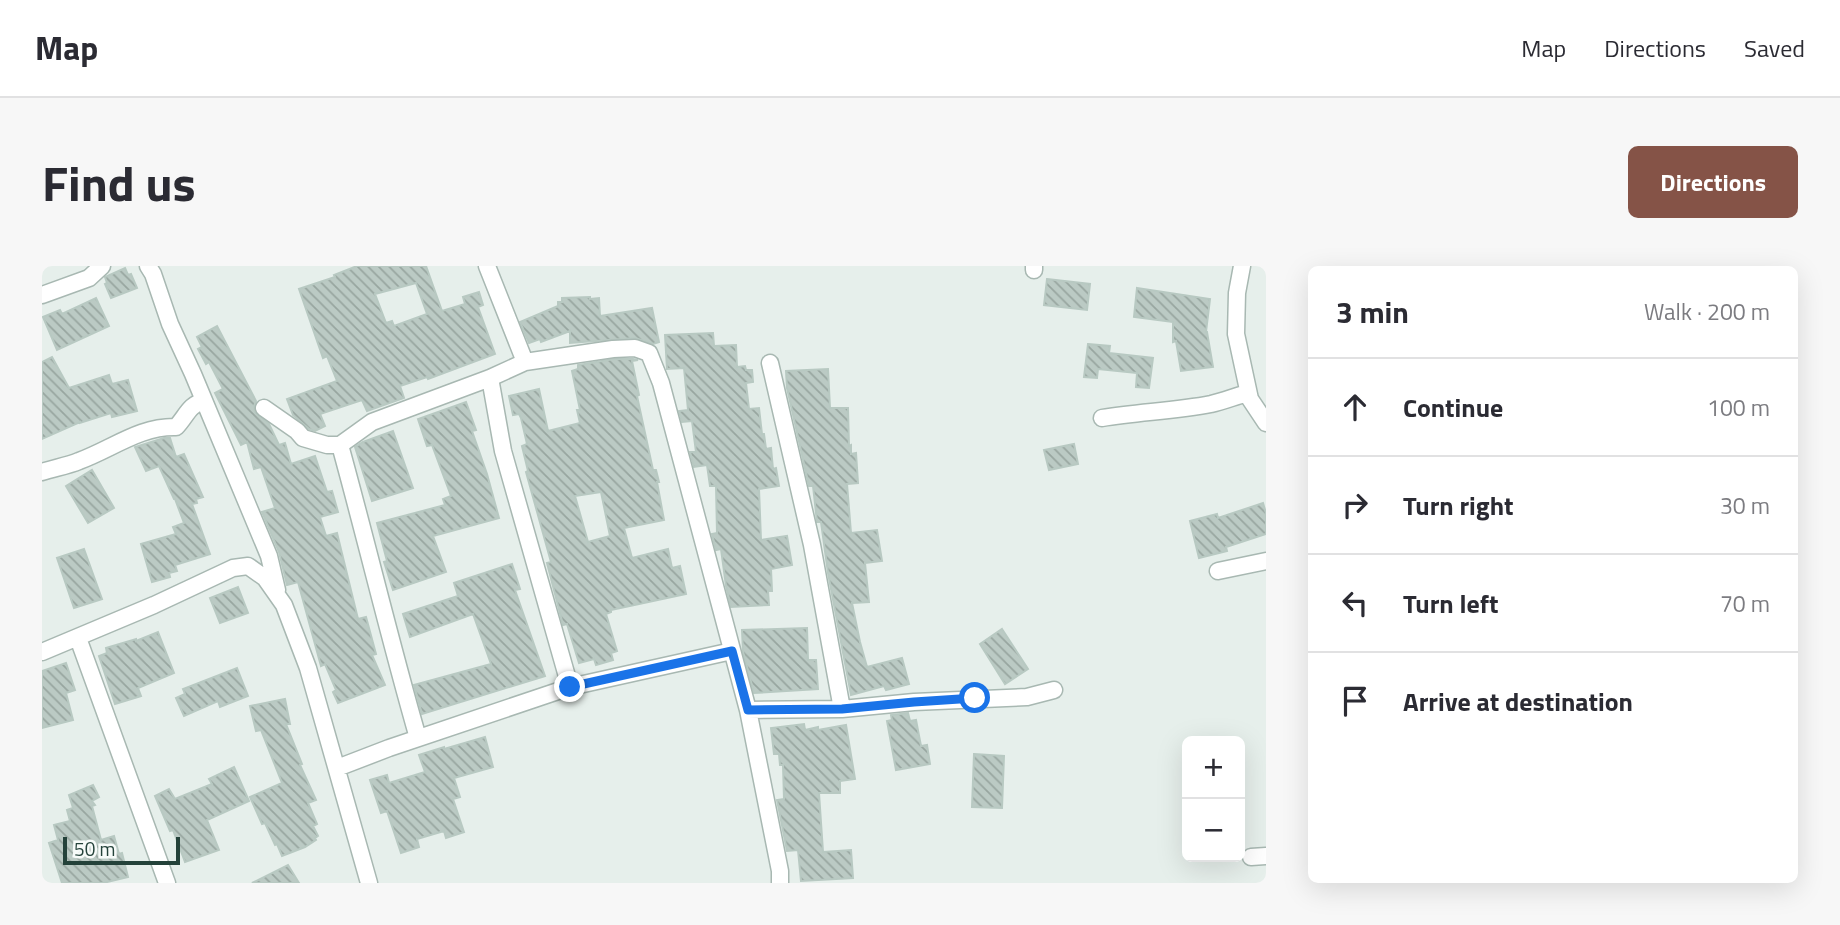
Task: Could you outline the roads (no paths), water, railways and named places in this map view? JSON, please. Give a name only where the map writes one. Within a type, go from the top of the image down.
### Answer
[{"type":"street","points":[[42,295],[82,282],[102,266]]},
{"type":"street","points":[[135,266],[150,270],[170,324],[269,556],[280,599]]},
{"type":"street","points":[[487,266],[525,362]]},
{"type":"street","points":[[1242,266],[1237,293],[1236,334],[1250,399],[1266,423]]},
{"type":"street","points":[[264,408],[303,438],[327,445],[340,445],[372,422],[490,378],[525,362],[612,349],[635,348],[649,353],[661,383],[748,710],[780,871],[780,883]]},
{"type":"street","points":[[770,363],[812,545],[842,709]]},
{"type":"street","points":[[490,378],[503,452],[570,687]]},
{"type":"street","points":[[1102,418],[1212,403],[1248,393]]},
{"type":"street","points":[[42,472],[79,461],[139,433],[176,427],[190,407],[204,401]]},
{"type":"street","points":[[340,445],[418,738]]},
{"type":"street","points":[[1219,571],[1266,561]]},
{"type":"street","points":[[42,652],[233,568],[248,566],[265,578],[284,605],[308,668],[369,883]]},
{"type":"street","points":[[78,638],[167,883]]},
{"type":"street","points":[[338,768],[570,687],[732,651]]},
{"type":"street","points":[[748,710],[842,709],[926,701],[1027,697],[1054,690]]}]
